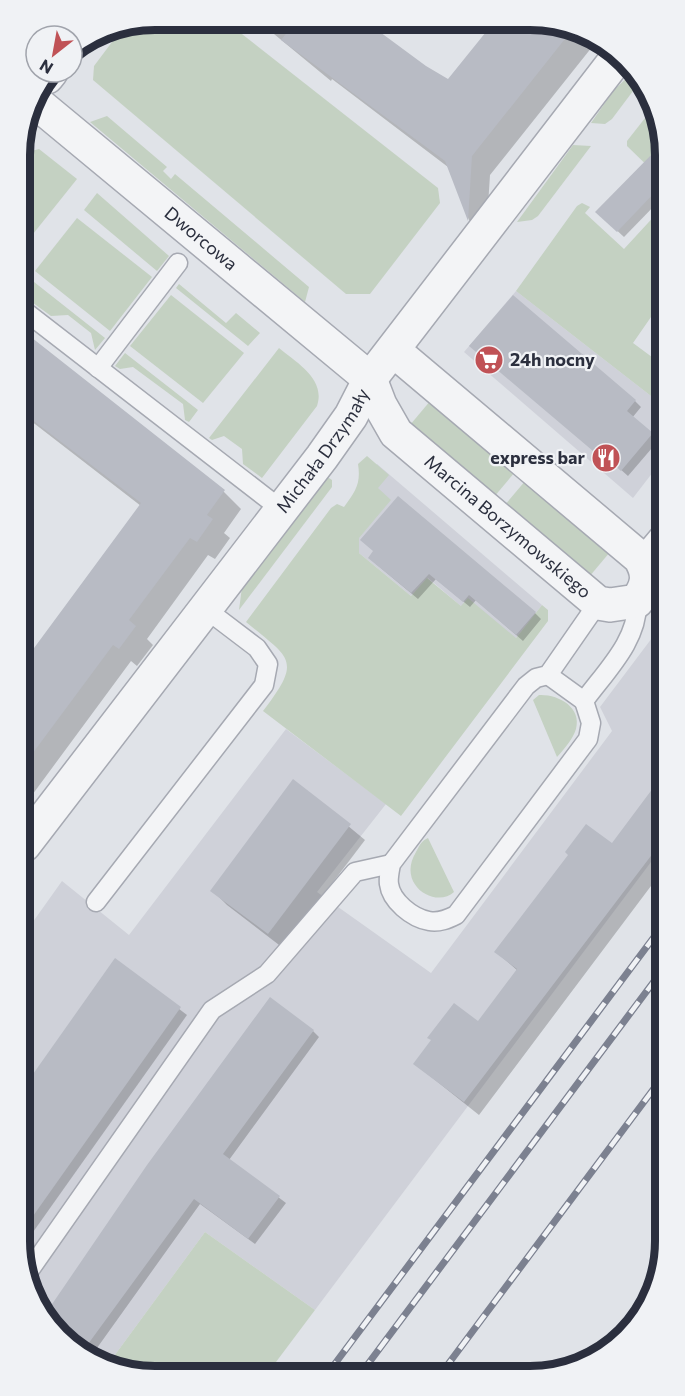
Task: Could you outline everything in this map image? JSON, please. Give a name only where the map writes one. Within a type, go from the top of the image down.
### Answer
[{"type":"street","name":"Michała Drzymały","points":[[30,837],[282,510],[351,416],[370,378],[613,62]]},
{"type":"street","name":"Dworcowa","points":[[40,106],[370,378]]},
{"type":"street","points":[[393,350],[649,573]]},
{"type":"street","name":"Marcina Borzymowskiego","points":[[370,378],[383,412],[396,433],[598,603],[610,605],[649,573]]},
{"type":"lane","points":[[98,368],[178,263]]},
{"type":"lane","points":[[30,316],[282,510]]},
{"type":"lane","points":[[584,702],[631,637],[649,573]]},
{"type":"lane","points":[[548,675],[584,702],[591,723],[588,739],[456,915],[444,921],[428,921],[410,913],[394,899],[389,884],[391,864],[526,686],[536,678],[548,675],[598,603]]},
{"type":"lane","points":[[96,902],[264,685],[268,664],[256,648],[207,610]]},
{"type":"lane","points":[[32,1266],[213,1010],[267,974],[355,872],[391,864]]},
{"type":"shaded area","points":[[516,291],[655,399],[655,469],[633,498],[464,352]]},
{"type":"shaded area","points":[[377,464],[542,605],[509,647],[428,578],[411,596],[359,553],[356,491]]},
{"type":"shaded area","points":[[655,634],[655,857],[315,1310],[205,1232],[113,1358],[79,1340],[56,1317],[43,1296],[32,1265],[30,1241],[30,926],[62,881],[129,935],[286,729],[386,804],[317,892],[431,973],[612,731],[600,707]]},
{"type":"green space","points":[[237,30],[438,188],[440,203],[370,294],[346,294],[93,80],[94,66],[116,37],[131,32]]},
{"type":"green space","points":[[627,77],[635,88],[612,119],[605,124],[591,123],[614,90]]},
{"type":"green space","points":[[648,115],[654,139],[655,173],[627,146],[627,141]]},
{"type":"green space","points":[[107,116],[167,167],[163,171],[171,179],[175,174],[309,287],[305,302],[90,122]]},
{"type":"green space","points":[[573,145],[591,146],[538,216],[532,220],[517,222]]},
{"type":"green space","points":[[39,149],[77,179],[30,238],[30,151]]},
{"type":"green space","points":[[97,193],[169,256],[157,271],[84,210]]},
{"type":"green space","points":[[582,203],[590,207],[585,213],[624,249],[655,215],[655,311],[633,343],[655,359],[655,399],[516,291],[577,206]]},
{"type":"green space","points":[[77,218],[152,277],[110,331],[35,271]]},
{"type":"green space","points":[[30,279],[105,338],[95,350],[91,333],[68,315],[51,316],[30,301]]},
{"type":"green space","points":[[179,284],[226,323],[236,313],[260,333],[248,346],[176,288]]},
{"type":"green space","points":[[171,295],[244,353],[203,403],[130,346]]},
{"type":"green space","points":[[279,348],[308,372],[314,380],[319,396],[317,406],[262,478],[243,464],[242,449],[224,436],[212,440],[209,438]]},
{"type":"green space","points":[[125,353],[198,410],[189,422],[185,420],[183,404],[133,367],[120,369],[115,366]]},
{"type":"green space","points":[[431,400],[515,472],[494,497],[410,425]]},
{"type":"green space","points":[[367,456],[389,475],[378,488],[391,500],[359,538],[359,553],[411,596],[427,578],[461,606],[468,598],[516,638],[542,605],[548,610],[548,621],[401,816],[263,711],[283,680],[287,670],[286,661],[273,644],[246,622],[331,508],[337,504],[344,507],[358,482],[358,464]]},
{"type":"green space","points":[[326,476],[332,480],[332,487],[239,610],[242,587]]},
{"type":"green space","points":[[526,480],[610,552],[589,577],[504,506]]},
{"type":"green space","points":[[539,695],[554,697],[567,703],[575,714],[577,721],[575,733],[557,757],[533,700]]},
{"type":"green space","points":[[428,838],[454,892],[446,897],[429,896],[421,891],[414,884],[411,875],[411,864],[416,852],[422,842]]},
{"type":"green space","points":[[205,1232],[315,1310],[273,1366],[155,1366],[139,1365],[113,1358]]},
{"type":"building","points":[[289,30],[377,30],[426,66],[448,79],[488,30],[546,31],[567,36],[472,156],[468,221],[445,161],[281,40]]},
{"type":"building","points":[[655,151],[655,192],[617,232],[595,212]]},
{"type":"building","points":[[513,295],[636,400],[627,411],[653,433],[621,471],[595,448],[593,451],[469,346]]},
{"type":"building","points":[[30,336],[225,490],[207,515],[213,519],[197,542],[190,538],[129,620],[136,626],[119,649],[113,645],[30,757],[30,654],[141,503],[30,418]]},
{"type":"building","points":[[398,496],[536,612],[516,635],[469,595],[463,602],[429,574],[411,593],[368,558],[373,551],[360,540]]},
{"type":"building","points":[[293,779],[351,824],[268,934],[210,891]]},
{"type":"building","points":[[655,785],[655,851],[464,1102],[413,1064],[431,1040],[427,1038],[454,1003],[478,1021],[517,969],[494,952],[568,855],[565,852],[586,824],[612,843]]},
{"type":"building","points":[[115,958],[181,1007],[30,1220],[30,1078]]},
{"type":"building","points":[[270,997],[314,1030],[223,1154],[280,1196],[248,1239],[194,1199],[87,1346],[67,1329],[50,1308],[147,1165]]},
{"type":"railway","points":[[333,1366],[655,936]]},
{"type":"railway","points":[[366,1366],[655,980]]},
{"type":"railway","points":[[447,1366],[655,1087]]},
{"type":"place","name":"24h nocny","points":[[489,360]]},
{"type":"place","name":"express bar","points":[[606,458]]}]
